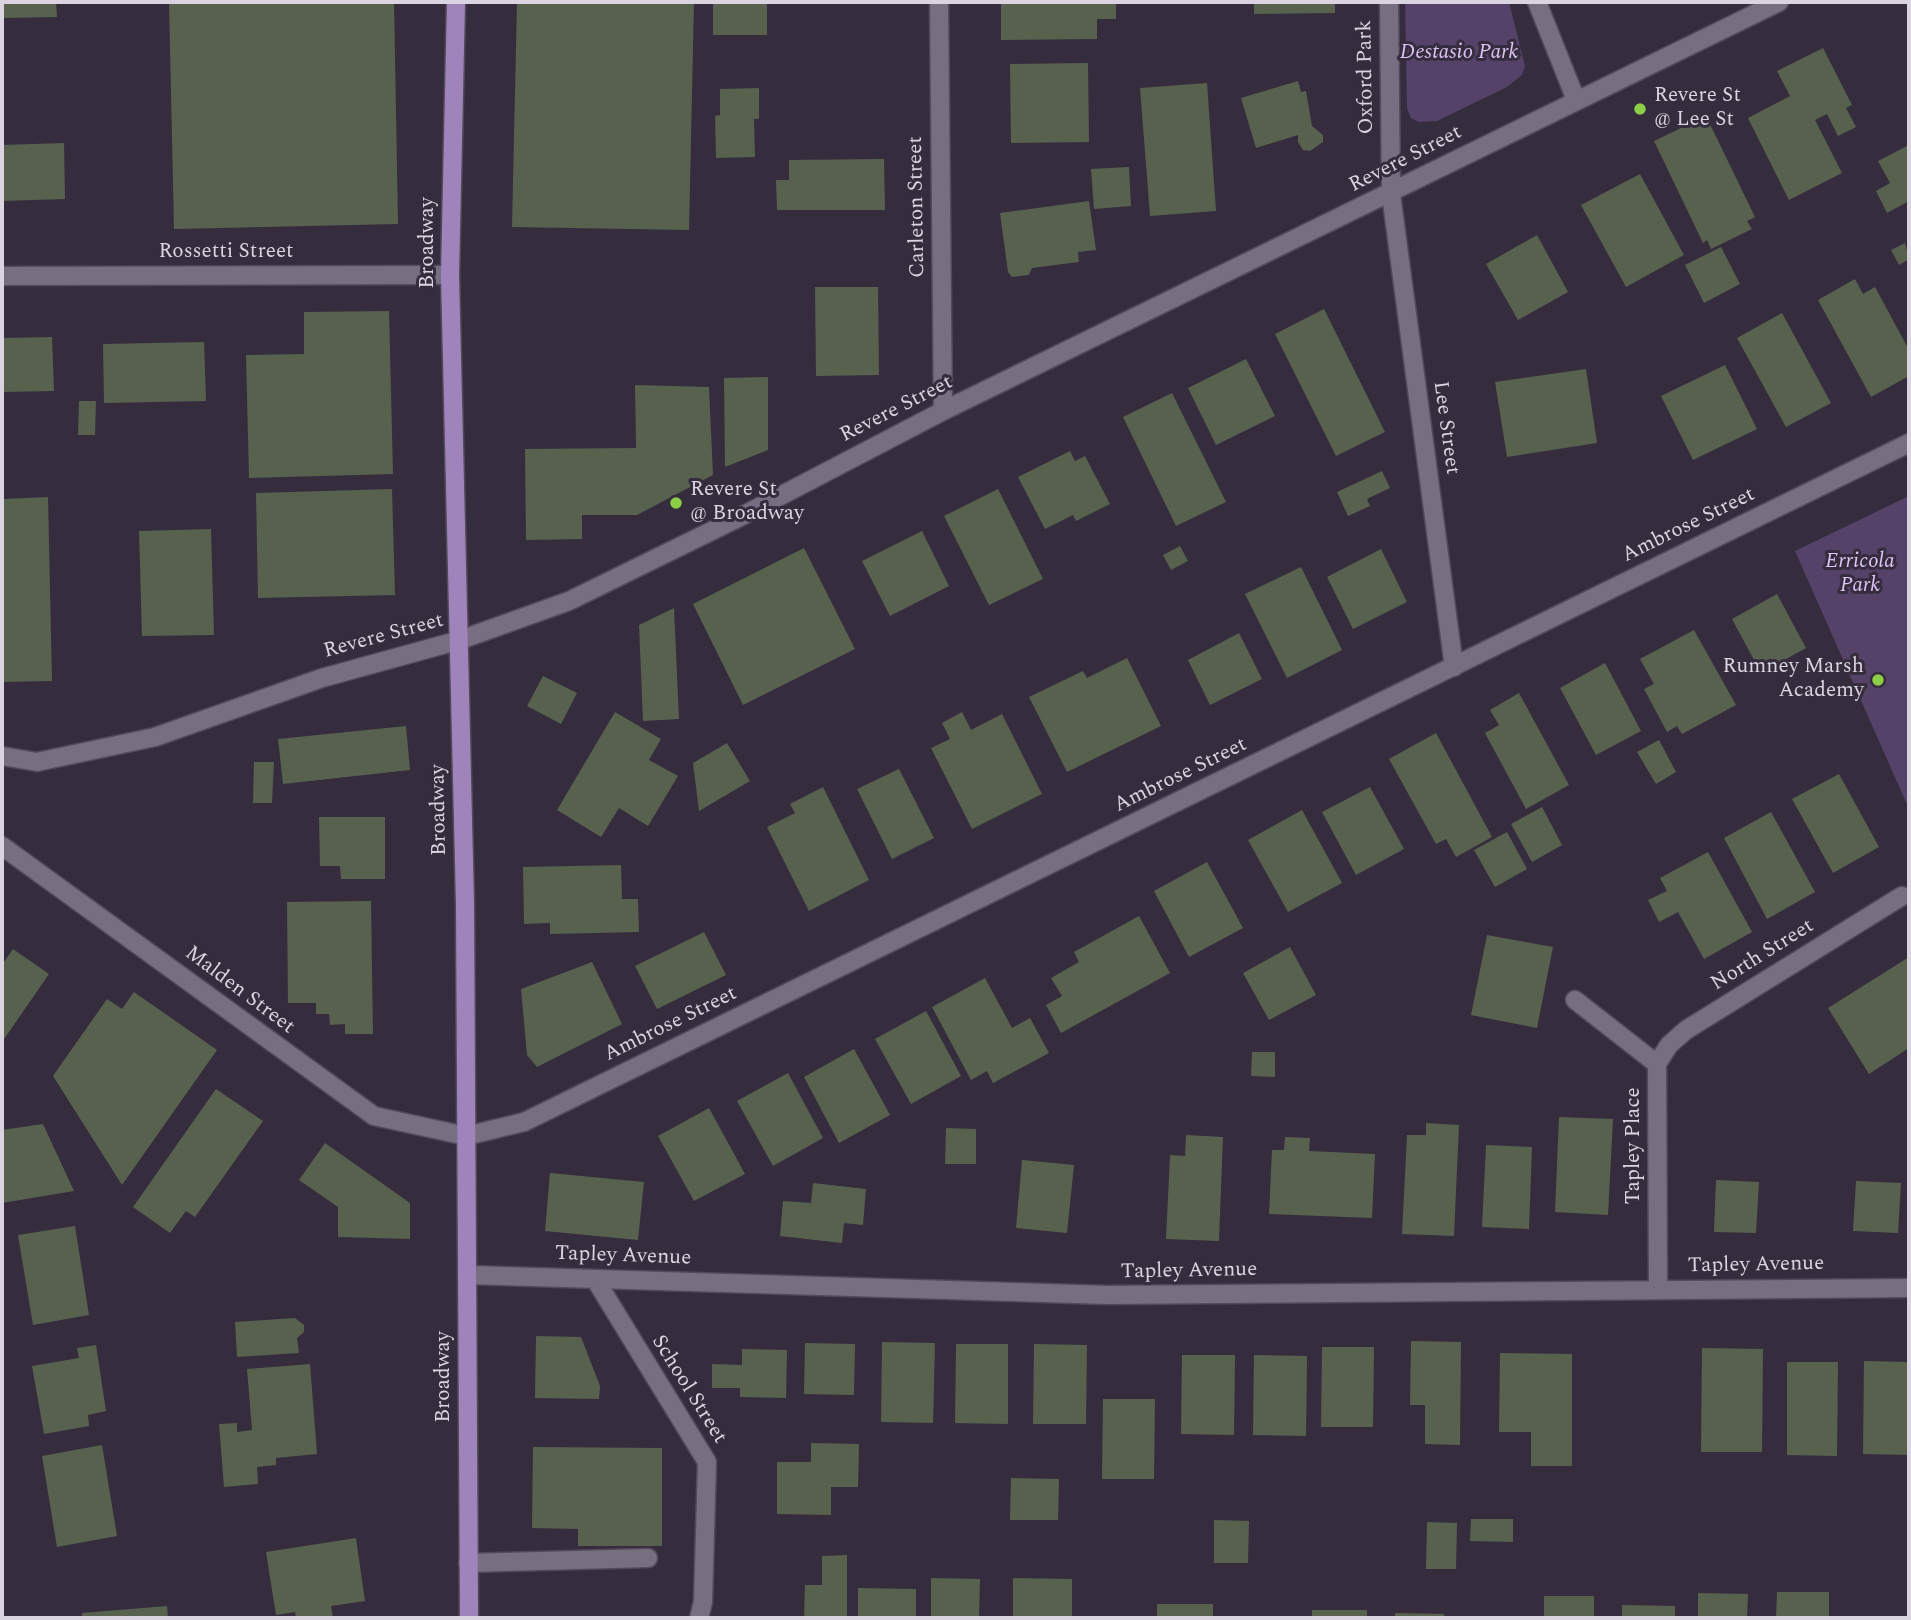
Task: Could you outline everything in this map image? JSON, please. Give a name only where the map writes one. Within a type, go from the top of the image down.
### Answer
[{"type":"main road","name":"Broadway","points":[[456,2],[450,275],[460,640],[469,1275],[469,1618]]},
{"type":"street","name":"Carleton Street","points":[[939,2],[943,411]]},
{"type":"street","name":"Oxford Park","points":[[1389,2],[1391,194]]},
{"type":"street","points":[[1536,2],[1576,100]]},
{"type":"street","name":"Revere Street","points":[[2,756],[37,762],[155,737],[322,678],[518,621],[594,590],[943,411],[1779,2]]},
{"type":"street","name":"Lee Street","points":[[1391,194],[1454,667]]},
{"type":"street","name":"Rossetti Street","points":[[2,276],[450,275]]},
{"type":"street","name":"Ambrose Street","points":[[466,1136],[524,1122],[1909,443]]},
{"type":"street","name":"Malden Street","points":[[2,846],[374,1116],[466,1136]]},
{"type":"street","name":"North Street","points":[[1657,1064],[1669,1045],[1686,1030],[1902,896]]},
{"type":"street","name":"Tapley Place","points":[[1575,1000],[1657,1064],[1658,1289]]},
{"type":"street","name":"Tapley Avenue","points":[[469,1275],[1108,1296],[1909,1288]]},
{"type":"street","name":"School Street","points":[[595,1279],[707,1462],[703,1602],[699,1618]]},
{"type":"street","points":[[468,1563],[648,1558]]},
{"type":"green space","name":"Destasio Park","points":[[1405,2],[1509,2],[1525,66],[1522,75],[1507,87],[1437,121],[1419,122],[1411,118],[1407,108]]},
{"type":"green space","name":"Erricola Park","points":[[1909,496],[1909,809],[1795,551]]},
{"type":"building","points":[[2,2],[56,2],[57,17],[2,18]]},
{"type":"building","points":[[169,2],[394,2],[398,224],[174,229]]},
{"type":"building","points":[[517,2],[694,2],[689,230],[512,227]]},
{"type":"building","points":[[713,2],[767,2],[767,35],[713,35]]},
{"type":"building","points":[[1001,2],[1116,2],[1116,19],[1097,19],[1097,39],[1001,40]]},
{"type":"building","points":[[1254,2],[1335,2],[1335,13],[1254,14]]},
{"type":"building","points":[[1823,48],[1852,105],[1846,108],[1856,127],[1838,136],[1827,114],[1815,120],[1842,173],[1789,200],[1748,118],[1790,96],[1777,71]]},
{"type":"building","points":[[1088,63],[1089,142],[1011,143],[1010,64]]},
{"type":"building","points":[[1298,81],[1301,92],[1306,91],[1312,126],[1323,135],[1323,142],[1310,151],[1303,150],[1298,142],[1298,135],[1256,148],[1241,98]]},
{"type":"building","points":[[1207,83],[1216,211],[1150,216],[1140,88]]},
{"type":"building","points":[[759,88],[759,119],[754,119],[755,157],[716,158],[715,116],[720,115],[720,89]]},
{"type":"building","points":[[1706,116],[1755,217],[1747,221],[1752,229],[1711,249],[1707,240],[1703,243],[1654,141]]},
{"type":"building","points":[[64,143],[65,199],[2,201],[2,145]]},
{"type":"building","points":[[1909,145],[1909,201],[1887,213],[1876,191],[1890,183],[1878,161]]},
{"type":"building","points":[[884,159],[885,210],[777,210],[776,180],[789,180],[789,160]]},
{"type":"building","points":[[1129,167],[1131,206],[1094,209],[1091,169]]},
{"type":"building","points":[[1640,174],[1684,255],[1626,287],[1581,205]]},
{"type":"building","points":[[1089,201],[1096,250],[1078,252],[1079,262],[1032,268],[1029,275],[1012,277],[1008,272],[1000,213]]},
{"type":"building","points":[[1537,235],[1568,292],[1518,320],[1486,264]]},
{"type":"building","points":[[1905,243],[1909,259],[1899,265],[1891,250]]},
{"type":"building","points":[[1721,247],[1740,284],[1704,303],[1685,265]]},
{"type":"building","points":[[1855,279],[1863,294],[1875,287],[1909,350],[1909,376],[1871,397],[1818,300]]},
{"type":"building","points":[[815,287],[878,287],[879,375],[816,376]]},
{"type":"building","points":[[1324,309],[1385,432],[1336,456],[1275,334]]},
{"type":"building","points":[[389,311],[393,474],[249,478],[246,355],[304,354],[304,312]]},
{"type":"building","points":[[1782,313],[1831,403],[1786,427],[1737,338]]},
{"type":"building","points":[[52,337],[54,391],[2,392],[2,338]]},
{"type":"building","points":[[204,342],[206,401],[104,403],[103,344]]},
{"type":"building","points":[[1246,359],[1275,416],[1216,445],[1188,388]]},
{"type":"building","points":[[1725,365],[1757,429],[1693,460],[1661,396]]},
{"type":"building","points":[[1586,369],[1597,443],[1507,457],[1495,382]]},
{"type":"building","points":[[768,377],[768,450],[725,467],[724,378]]},
{"type":"building","points":[[635,385],[709,387],[713,475],[637,515],[582,515],[582,539],[526,540],[525,449],[636,448]]},
{"type":"building","points":[[1172,393],[1226,502],[1176,526],[1123,417]]},
{"type":"building","points":[[79,401],[96,401],[95,435],[78,435]]},
{"type":"building","points":[[1070,451],[1075,461],[1085,456],[1110,504],[1076,521],[1073,515],[1045,529],[1018,477]]},
{"type":"building","points":[[1382,471],[1390,488],[1367,499],[1370,506],[1348,516],[1337,492]]},
{"type":"building","points":[[392,489],[395,595],[258,598],[256,493]]},
{"type":"building","points":[[998,489],[1043,579],[989,605],[944,516]]},
{"type":"building","points":[[48,497],[52,681],[2,682],[2,499]]},
{"type":"building","points":[[211,529],[214,635],[142,636],[139,531]]},
{"type":"building","points":[[922,531],[949,586],[890,616],[862,561]]},
{"type":"building","points":[[1180,546],[1188,561],[1171,570],[1163,555]]},
{"type":"building","points":[[804,548],[855,649],[743,705],[693,604]]},
{"type":"building","points":[[1381,549],[1407,602],[1353,629],[1327,577]]},
{"type":"building","points":[[1301,567],[1342,650],[1287,678],[1245,594]]},
{"type":"building","points":[[1777,594],[1806,648],[1761,673],[1732,619]]},
{"type":"building","points":[[674,608],[679,719],[643,721],[639,625]]},
{"type":"building","points":[[1694,630],[1736,705],[1682,734],[1677,726],[1667,732],[1644,689],[1654,684],[1640,659]]},
{"type":"building","points":[[1239,633],[1262,679],[1210,705],[1188,660]]},
{"type":"building","points":[[1127,658],[1161,726],[1067,772],[1029,697],[1083,671],[1087,678]]},
{"type":"building","points":[[1605,663],[1641,731],[1596,755],[1560,688]]},
{"type":"building","points":[[543,676],[577,693],[561,724],[527,706]]},
{"type":"building","points":[[1519,693],[1569,785],[1526,809],[1485,733],[1499,725],[1490,710]]},
{"type":"building","points":[[615,712],[661,739],[649,760],[678,776],[648,826],[619,808],[601,837],[557,810]]},
{"type":"building","points":[[962,712],[971,730],[1002,714],[1042,794],[972,829],[931,748],[950,739],[942,723]]},
{"type":"building","points":[[406,726],[410,770],[283,784],[278,739]]},
{"type":"building","points":[[1436,733],[1492,837],[1456,857],[1446,839],[1436,844],[1389,759]]},
{"type":"building","points":[[1659,740],[1676,772],[1656,784],[1637,752]]},
{"type":"building","points":[[727,743],[750,781],[699,811],[693,763]]},
{"type":"building","points":[[254,762],[274,762],[272,803],[253,803]]},
{"type":"building","points":[[899,769],[934,838],[892,859],[857,789]]},
{"type":"building","points":[[1839,774],[1879,847],[1833,873],[1792,799]]},
{"type":"building","points":[[823,787],[869,880],[809,911],[767,827],[795,813],[790,804]]},
{"type":"building","points":[[1370,787],[1404,849],[1356,875],[1322,812]]},
{"type":"building","points":[[1542,807],[1562,845],[1532,862],[1511,824]]},
{"type":"building","points":[[1302,810],[1342,883],[1288,912],[1248,840]]},
{"type":"building","points":[[1771,812],[1815,892],[1767,919],[1724,838]]},
{"type":"building","points":[[319,817],[385,817],[385,879],[341,879],[340,866],[320,866]]},
{"type":"building","points":[[1507,832],[1527,869],[1495,887],[1474,850]]},
{"type":"building","points":[[1708,852],[1752,932],[1704,959],[1678,912],[1659,922],[1648,900],[1667,891],[1660,878]]},
{"type":"building","points":[[1207,862],[1243,928],[1189,957],[1154,891]]},
{"type":"building","points":[[621,865],[622,899],[638,899],[639,932],[550,934],[550,923],[524,924],[523,867]]},
{"type":"building","points":[[371,901],[373,1034],[345,1034],[345,1024],[330,1025],[329,1014],[316,1014],[316,1003],[288,1003],[287,902]]},
{"type":"building","points":[[1139,916],[1170,973],[1061,1033],[1046,1005],[1062,996],[1051,978],[1079,962],[1074,952]]},
{"type":"building","points":[[704,932],[726,975],[657,1009],[635,966]]},
{"type":"building","points":[[1487,935],[1553,947],[1537,1028],[1471,1015]]},
{"type":"building","points":[[1290,947],[1316,995],[1269,1020],[1243,973]]},
{"type":"building","points":[[13,949],[49,974],[2,1042],[2,965]]},
{"type":"building","points":[[1909,957],[1909,1048],[1869,1074],[1828,1008]]},
{"type":"building","points":[[592,962],[622,1024],[537,1067],[527,1055],[521,989]]},
{"type":"building","points":[[985,978],[1012,1028],[1030,1018],[1049,1053],[993,1083],[987,1071],[971,1080],[932,1007]]},
{"type":"building","points":[[134,992],[217,1050],[122,1185],[53,1076],[107,999],[122,1009]]},
{"type":"building","points":[[926,1011],[961,1076],[911,1104],[875,1039]]},
{"type":"building","points":[[854,1049],[890,1115],[839,1143],[804,1077]]},
{"type":"building","points":[[1252,1052],[1275,1052],[1275,1077],[1251,1076]]},
{"type":"building","points":[[788,1073],[823,1138],[773,1166],[737,1101]]},
{"type":"building","points":[[216,1089],[263,1121],[195,1217],[186,1211],[170,1233],[133,1207]]},
{"type":"building","points":[[709,1108],[745,1174],[694,1201],[658,1136]]},
{"type":"building","points":[[1559,1117],[1613,1119],[1608,1215],[1555,1212]]},
{"type":"building","points":[[1426,1123],[1459,1125],[1454,1236],[1402,1234],[1407,1135],[1426,1135]]},
{"type":"building","points":[[43,1124],[74,1191],[2,1203],[2,1130]]},
{"type":"building","points":[[946,1128],[976,1129],[976,1164],[945,1164]]},
{"type":"building","points":[[1186,1135],[1223,1137],[1219,1241],[1166,1239],[1170,1155],[1185,1156]]},
{"type":"building","points":[[1285,1137],[1310,1138],[1309,1151],[1375,1154],[1372,1218],[1269,1214],[1272,1150],[1284,1150]]},
{"type":"building","points":[[325,1143],[410,1203],[410,1239],[338,1237],[338,1207],[299,1180]]},
{"type":"building","points":[[1486,1145],[1532,1147],[1529,1229],[1482,1227]]},
{"type":"building","points":[[1022,1160],[1074,1165],[1067,1233],[1016,1228]]},
{"type":"building","points":[[550,1173],[644,1182],[638,1240],[545,1231]]},
{"type":"building","points":[[1716,1180],[1759,1182],[1756,1233],[1714,1232]]},
{"type":"building","points":[[1856,1181],[1901,1183],[1898,1233],[1853,1231]]},
{"type":"building","points":[[813,1183],[866,1189],[863,1225],[844,1223],[842,1243],[780,1236],[783,1201],[811,1203]]},
{"type":"building","points":[[75,1226],[89,1315],[33,1325],[18,1235]]},
{"type":"building","points":[[295,1318],[304,1325],[304,1332],[297,1338],[299,1353],[237,1357],[235,1322]]},
{"type":"building","points":[[536,1336],[581,1337],[600,1386],[599,1399],[535,1398]]},
{"type":"building","points":[[1411,1341],[1461,1342],[1460,1445],[1425,1444],[1425,1405],[1410,1405]]},
{"type":"building","points":[[882,1342],[935,1343],[933,1423],[881,1422]]},
{"type":"building","points":[[805,1343],[855,1344],[854,1395],[804,1394]]},
{"type":"building","points":[[956,1344],[1008,1344],[1008,1424],[955,1423]]},
{"type":"building","points":[[1034,1344],[1087,1345],[1086,1424],[1033,1424]]},
{"type":"building","points":[[96,1345],[106,1411],[88,1415],[89,1426],[44,1434],[32,1366],[79,1358],[77,1348]]},
{"type":"building","points":[[1322,1347],[1374,1347],[1373,1427],[1321,1427]]},
{"type":"building","points":[[1702,1348],[1763,1349],[1762,1452],[1701,1452]]},
{"type":"building","points":[[742,1349],[787,1350],[786,1398],[740,1397],[740,1388],[712,1388],[712,1364],[742,1365]]},
{"type":"building","points":[[1500,1353],[1572,1354],[1572,1466],[1531,1466],[1531,1432],[1499,1432]]},
{"type":"building","points":[[1182,1355],[1235,1355],[1234,1435],[1181,1434]]},
{"type":"building","points":[[1254,1355],[1307,1356],[1306,1436],[1253,1435]]},
{"type":"building","points":[[1864,1361],[1909,1362],[1909,1455],[1863,1454]]},
{"type":"building","points":[[1787,1362],[1838,1362],[1837,1456],[1787,1455]]},
{"type":"building","points":[[310,1364],[317,1454],[276,1458],[276,1465],[257,1467],[258,1484],[224,1487],[219,1424],[237,1423],[237,1432],[252,1430],[247,1369]]},
{"type":"building","points":[[1103,1399],[1155,1399],[1154,1479],[1102,1479]]},
{"type":"building","points":[[811,1443],[859,1444],[858,1487],[831,1487],[831,1515],[777,1514],[777,1462],[811,1462]]},
{"type":"building","points":[[102,1445],[117,1536],[57,1547],[42,1456]]},
{"type":"building","points":[[533,1447],[662,1448],[662,1546],[578,1546],[578,1529],[532,1528]]},
{"type":"building","points":[[1011,1478],[1059,1479],[1058,1520],[1010,1520]]},
{"type":"building","points":[[1471,1519],[1513,1519],[1513,1542],[1470,1541]]},
{"type":"building","points":[[1214,1520],[1249,1521],[1248,1563],[1214,1563]]},
{"type":"building","points":[[1427,1522],[1457,1523],[1456,1569],[1426,1569]]},
{"type":"building","points":[[356,1538],[365,1601],[331,1606],[333,1618],[296,1618],[295,1612],[276,1615],[266,1552]]},
{"type":"building","points":[[847,1555],[847,1618],[804,1618],[805,1585],[822,1585],[822,1556]]},
{"type":"building","points":[[931,1578],[980,1579],[979,1618],[931,1618]]},
{"type":"building","points":[[1013,1578],[1072,1579],[1072,1618],[1013,1618]]},
{"type":"building","points":[[858,1588],[916,1589],[916,1618],[858,1618]]},
{"type":"building","points":[[1777,1592],[1829,1592],[1829,1618],[1776,1618]]},
{"type":"building","points":[[1698,1593],[1748,1594],[1747,1618],[1698,1618]]},
{"type":"building","points":[[1544,1596],[1594,1596],[1594,1618],[1544,1618]]},
{"type":"building","points":[[1157,1604],[1213,1604],[1213,1618],[1157,1618]]},
{"type":"building","points":[[1622,1605],[1675,1606],[1675,1618],[1622,1618]]},
{"type":"building","points":[[167,1606],[168,1618],[82,1618],[82,1613]]},
{"type":"building","points":[[1312,1610],[1367,1610],[1367,1618],[1312,1618]]},
{"type":"building","points":[[1395,1613],[1444,1614],[1444,1618],[1395,1618]]},
{"type":"place","name":"Revere St @ Lee St","points":[[1640,109]]},
{"type":"place","name":"Revere St @ Broadway","points":[[676,503]]},
{"type":"place","name":"Rumney Marsh Academy","points":[[1878,680]]}]
